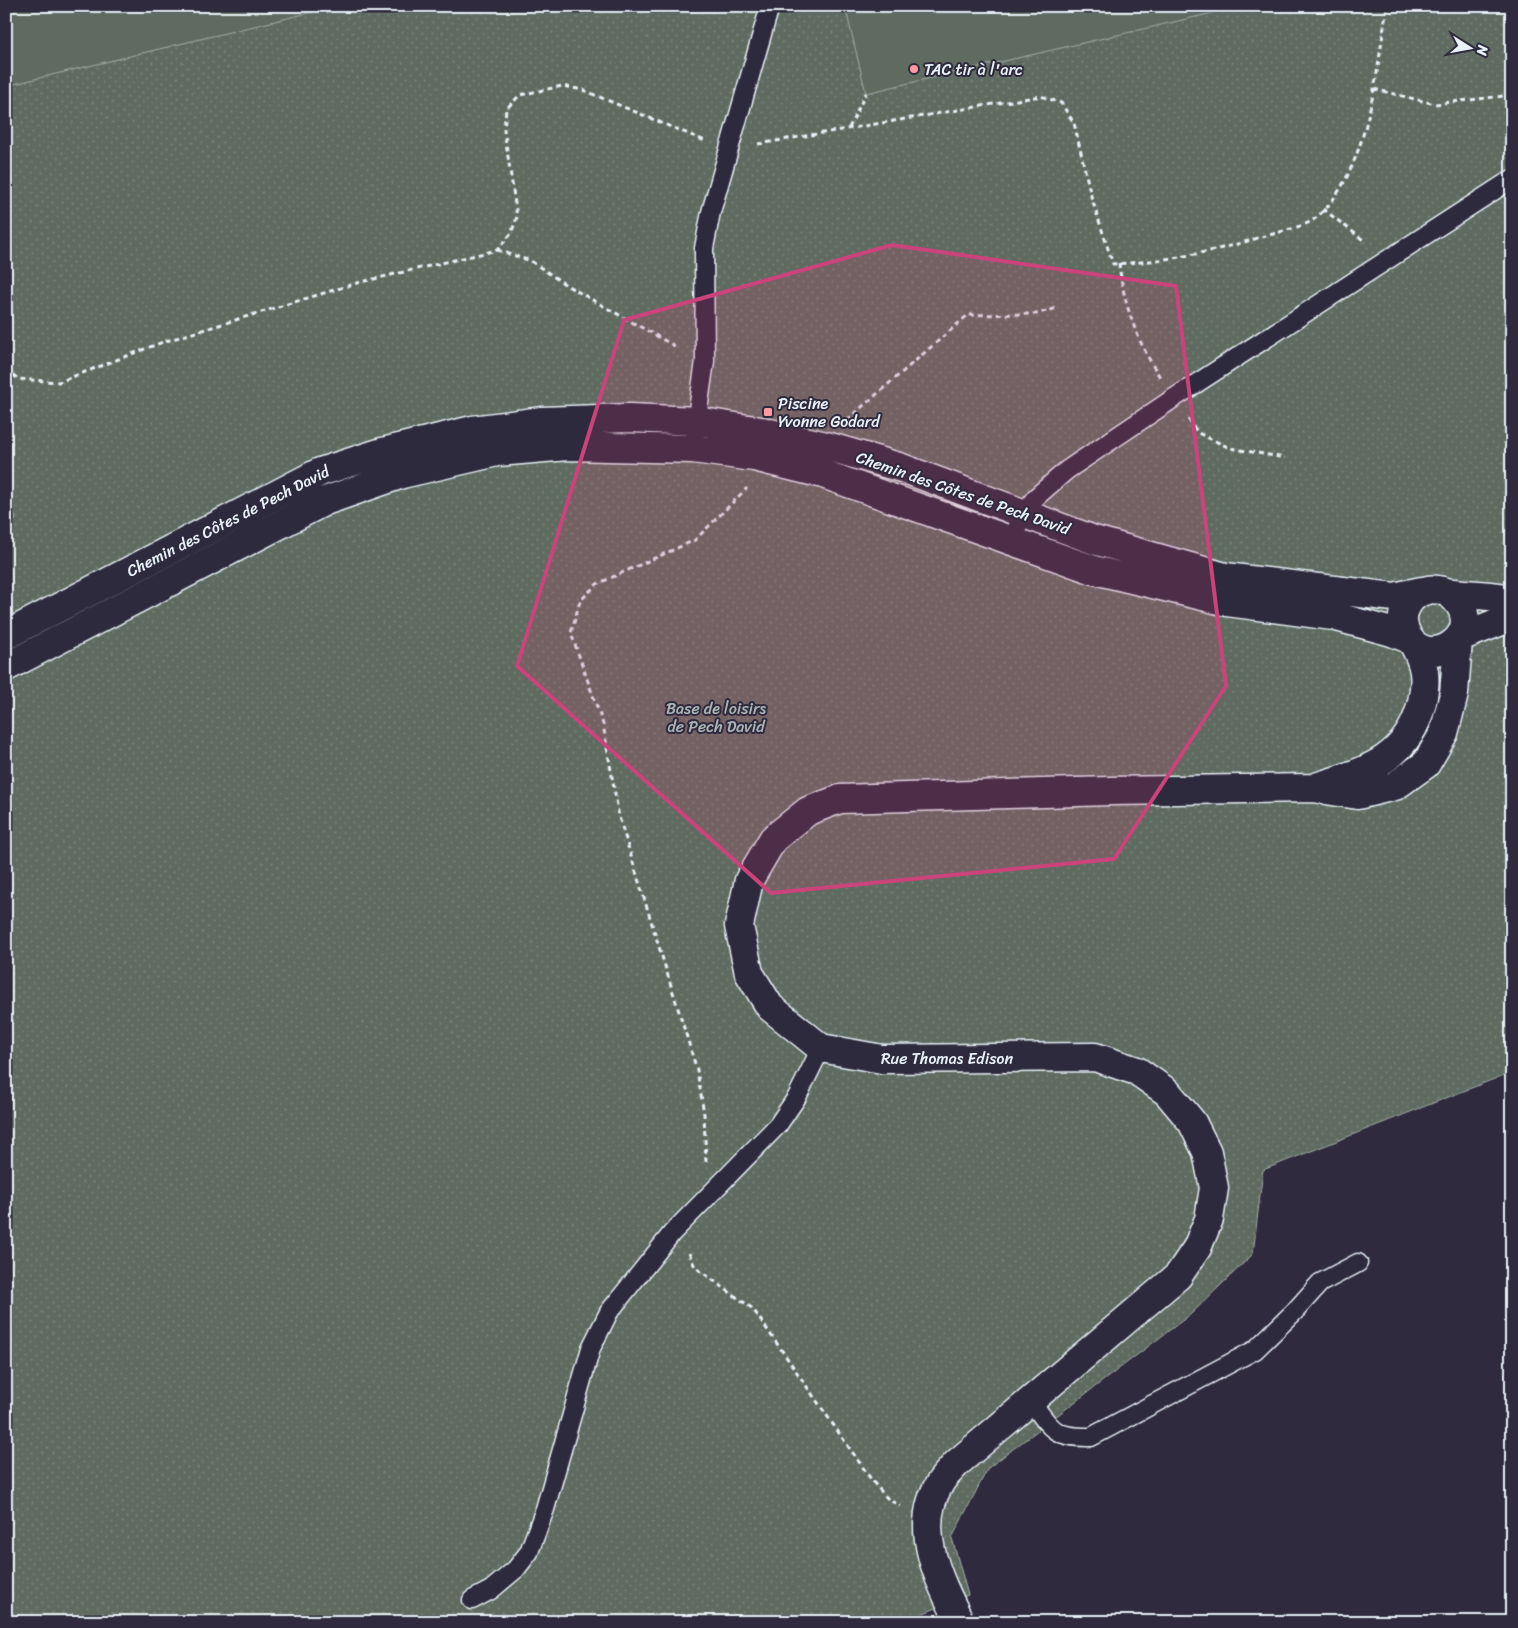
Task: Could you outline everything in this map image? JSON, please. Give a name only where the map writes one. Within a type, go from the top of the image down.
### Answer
[{"type":"street","name":"Chemin des Côtes de Pech David","points":[[6,635],[320,472],[382,452],[472,430],[542,420],[629,418],[696,421],[761,431],[830,447],[902,468],[1094,540],[1225,578],[1394,597],[1434,592],[1512,599]]},
{"type":"street","name":"Chemin des Côtes de Pech David","points":[[6,667],[325,501],[402,474],[496,452],[568,446],[693,449],[754,457],[823,474],[1094,570],[1161,588],[1227,602],[1333,616],[1392,632],[1411,641]]},
{"type":"street","points":[[1459,638],[1464,625],[1464,612],[1457,600],[1434,592],[1413,597],[1406,606],[1403,617],[1404,629],[1411,641],[1424,650],[1436,651],[1449,648],[1459,638],[1512,617]]},
{"type":"street","name":"Rue Thomas Edison","points":[[960,1622],[945,1592],[929,1549],[928,1510],[940,1483],[957,1462],[1178,1276],[1197,1248],[1208,1219],[1214,1188],[1208,1152],[1192,1122],[1167,1092],[1137,1071],[1095,1057],[882,1059],[821,1048],[770,1007],[749,973],[739,926],[749,880],[773,840],[808,811],[840,799],[1110,791],[1313,788],[1358,795],[1395,786],[1426,764],[1444,733],[1454,694],[1459,638]]},
{"type":"street","name":"Rue Thomas Edison","points":[[1313,788],[1357,774],[1385,760],[1406,741],[1419,717],[1426,685],[1423,660],[1411,641]]},
{"type":"lane","points":[[693,449],[705,361],[704,248],[711,212],[770,6]]},
{"type":"lane","points":[[1011,541],[1024,513],[1036,497],[1067,470],[1388,258],[1512,179]]},
{"type":"lane","points":[[472,1600],[497,1584],[516,1568],[529,1552],[545,1509],[591,1348],[609,1312],[672,1233],[778,1125],[797,1097],[821,1048]]},
{"type":"lane","points":[[1030,1401],[1051,1428],[1069,1438],[1091,1437],[1255,1350],[1295,1311],[1320,1283],[1358,1263]]},
{"type":"path","points":[[497,250],[511,234],[517,217],[504,130],[506,109],[520,95],[562,86],[583,90],[708,143],[731,147],[754,145],[1041,96],[1061,103],[1074,123],[1091,196],[1113,264],[1152,261],[1219,250],[1312,221],[1338,193],[1361,146],[1374,89],[1387,6]]},
{"type":"path","points":[[1374,89],[1435,104],[1512,95]]},
{"type":"path","points":[[849,128],[866,93]]},
{"type":"path","points":[[1323,209],[1388,258]]},
{"type":"path","points":[[6,369],[18,379],[59,382],[163,342],[357,282],[497,250],[531,262],[566,285],[705,361]]},
{"type":"path","points":[[1119,263],[1121,282],[1144,352],[1198,433],[1230,448],[1286,458]]},
{"type":"path","points":[[830,447],[846,421],[968,315],[1036,314],[1057,308]]},
{"type":"path","points":[[705,1201],[706,1131],[697,1070],[619,817],[603,724],[571,633],[580,601],[596,584],[695,540],[746,489]]},
{"type":"path","points":[[688,1248],[695,1267],[753,1309],[874,1482],[888,1499],[903,1508]]},
{"type":"highlighted area","points":[[892,245],[1176,286],[1226,686],[1114,859],[771,893],[517,666],[624,320]]},
{"type":"green space","name":"Base de loisirs de Pech David","points":[[6,6],[1512,6],[1512,1072],[1263,1170],[1253,1254],[1191,1314],[988,1468],[952,1538],[968,1595],[924,1613],[927,1622],[6,1622]]},
{"type":"green space","points":[[6,6],[337,6],[6,86]]},
{"type":"green space","name":"TAC tir à l'arc","points":[[845,6],[1243,6],[866,93]]},
{"type":"green space","points":[[6,484],[16,520],[6,522]]},
{"type":"place","name":"TAC tir à l'arc","points":[[914,69]]},
{"type":"place","name":"Piscine Yvonne Godard","points":[[768,412]]}]
